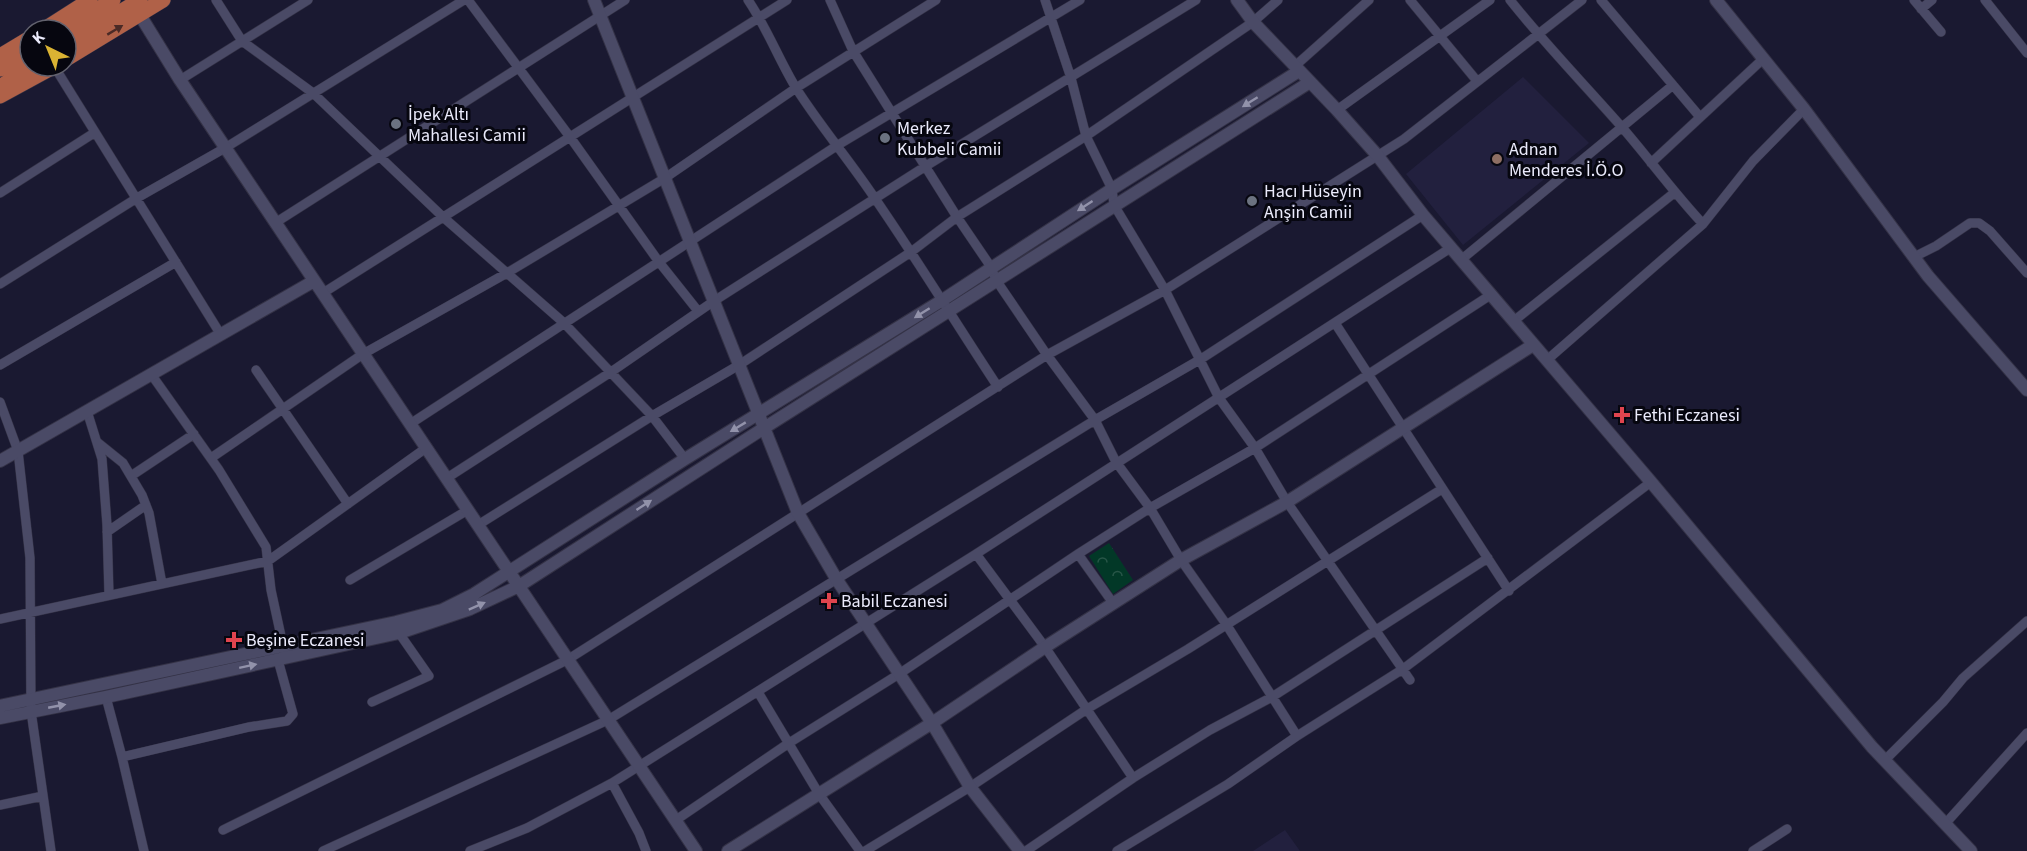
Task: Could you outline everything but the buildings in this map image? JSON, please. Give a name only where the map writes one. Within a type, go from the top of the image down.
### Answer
[{"type":"highway","points":[[62,18],[90,0]]},
{"type":"highway","points":[[78,21],[113,0]]},
{"type":"highway","points":[[78,38],[140,0]]},
{"type":"highway","points":[[78,52],[163,0]]},
{"type":"highway","points":[[0,56],[18,45]]},
{"type":"highway","points":[[0,69],[18,58]]},
{"type":"highway","points":[[0,87],[18,75]]},
{"type":"highway","points":[[0,96],[32,78]]},
{"type":"street","points":[[216,0],[243,41],[313,93],[443,217],[564,323],[652,416],[685,459]]},
{"type":"street","points":[[180,80],[308,0]]},
{"type":"street","points":[[0,284],[137,198],[225,148],[466,0],[519,67],[658,262],[698,311]]},
{"type":"street","points":[[594,0],[798,513],[837,580],[932,723],[970,787],[1020,851]]},
{"type":"street","points":[[275,223],[625,0]]},
{"type":"street","points":[[748,0],[760,17],[796,88],[876,199],[998,387]]},
{"type":"street","points":[[323,293],[787,0]]},
{"type":"street","points":[[830,0],[853,51],[991,267],[996,280],[1047,356],[1095,420],[1116,462],[1150,508],[1181,560],[1227,624],[1297,736]]},
{"type":"street","points":[[211,458],[363,354],[507,273],[665,178],[796,88],[936,0]]},
{"type":"street","points":[[1045,0],[1071,78],[1086,136],[1112,189],[1113,205],[1165,290],[1220,398],[1255,448],[1287,502],[1410,680]]},
{"type":"street","points":[[410,424],[838,145],[1080,0]]},
{"type":"street","points":[[447,478],[610,372],[698,311],[926,166],[1196,0]]},
{"type":"street","points":[[1237,0],[1253,22],[1377,155],[1423,215],[1885,760],[1971,851]]},
{"type":"street","points":[[478,525],[652,416],[739,365],[911,252],[957,217],[1086,136],[1253,22],[1278,0]]},
{"type":"street","points":[[0,718],[31,706],[399,633],[470,609],[519,586],[764,428],[944,306],[991,267],[1297,68],[1369,0]]},
{"type":"street","points":[[1337,110],[1490,0]]},
{"type":"street","points":[[1510,0],[1703,224]]},
{"type":"street","points":[[223,830],[567,660],[1047,356],[1165,290],[1404,139],[1582,0]]},
{"type":"street","points":[[1601,0],[1700,117]]},
{"type":"street","points":[[1716,0],[1804,109],[1928,276],[2027,390]]},
{"type":"street","points":[[1914,0],[1941,32]]},
{"type":"street","points":[[1921,9],[1932,0]]},
{"type":"street","points":[[1985,0],[2027,53]]},
{"type":"street","points":[[1416,2],[1477,81]]},
{"type":"street","points":[[143,20],[225,148],[696,851]]},
{"type":"street","points":[[1651,163],[1763,59]]},
{"type":"street","points":[[61,78],[221,335]]},
{"type":"street","points":[[0,706],[31,706],[106,697],[283,655],[442,610],[474,594],[685,459],[944,306],[996,280],[1310,82]]},
{"type":"street","points":[[1462,259],[1673,85]]},
{"type":"street","points":[[1547,360],[1703,224],[1753,161],[1804,109]]},
{"type":"street","points":[[0,193],[94,133]]},
{"type":"street","points":[[1515,321],[1674,193]]},
{"type":"street","points":[[323,851],[608,720],[1095,420],[1201,359],[1423,215]]},
{"type":"street","points":[[1914,258],[1970,223],[1979,223],[1990,231],[2027,273]]},
{"type":"street","points":[[470,851],[527,828],[612,783],[976,554],[1452,247]]},
{"type":"street","points":[[0,365],[176,262]]},
{"type":"street","points":[[0,461],[314,281]]},
{"type":"street","points":[[676,820],[789,743],[899,674],[1078,554],[1150,508],[1255,448],[1492,294]]},
{"type":"street","points":[[1335,323],[1509,591]]},
{"type":"street","points":[[728,851],[932,723],[1181,560],[1287,502],[1533,345]]},
{"type":"street","points":[[256,370],[348,504]]},
{"type":"street","points":[[122,757],[249,727],[287,721],[292,714],[266,547],[211,458],[151,374]]},
{"type":"street","points":[[0,402],[18,451],[30,558],[31,706],[51,851]]},
{"type":"street","points":[[87,411],[102,459],[109,595]]},
{"type":"street","points":[[130,476],[194,434]]},
{"type":"street","points":[[97,442],[123,463],[150,513],[162,584]]},
{"type":"street","points":[[0,619],[268,561],[426,448]]},
{"type":"street","points":[[1117,851],[1228,783],[1403,669],[1651,482]]},
{"type":"street","points":[[865,851],[970,787],[1087,709],[1442,489]]},
{"type":"street","points":[[107,532],[146,505]]},
{"type":"street","points":[[350,580],[468,510]]},
{"type":"street","points":[[976,554],[1045,647],[1133,778]]},
{"type":"street","points":[[1078,554],[1113,603]]},
{"type":"street","points":[[1026,851],[1133,778],[1210,730],[1272,697],[1488,558]]},
{"type":"street","points":[[1885,760],[1943,702],[1963,678],[2027,621]]},
{"type":"street","points":[[372,702],[429,676],[399,633]]},
{"type":"street","points":[[758,692],[819,794],[860,851]]},
{"type":"street","points":[[106,697],[122,757],[142,850]]},
{"type":"street","points":[[1945,824],[2027,733]]},
{"type":"street","points":[[612,783],[642,849]]},
{"type":"street","points":[[0,805],[43,796]]},
{"type":"street","points":[[1753,851],[1787,829]]},
{"type":"shaded area","name":"Adnan Menderes İ.Ö.O","points":[[1523,77],[1589,143],[1463,245],[1406,174]]},
{"type":"shaded area","points":[[1285,830],[1300,851],[1253,851]]},
{"type":"green space","points":[[1109,543],[1133,580],[1113,594],[1089,556]]},
{"type":"place","name":"İpek Altı Mahallesi Camii","points":[[396,124]]},
{"type":"place","name":"Merkez Kubbeli Camii","points":[[885,138]]},
{"type":"place","name":"Adnan Menderes İ.Ö.O","points":[[1497,159]]},
{"type":"place","name":"Hacı Hüseyin Anşin Camii","points":[[1252,201]]},
{"type":"place","name":"Fethi Eczanesi","points":[[1622,415]]},
{"type":"place","name":"Babil Eczanesi","points":[[829,601]]},
{"type":"place","name":"Beşine Eczanesi","points":[[234,640]]}]
